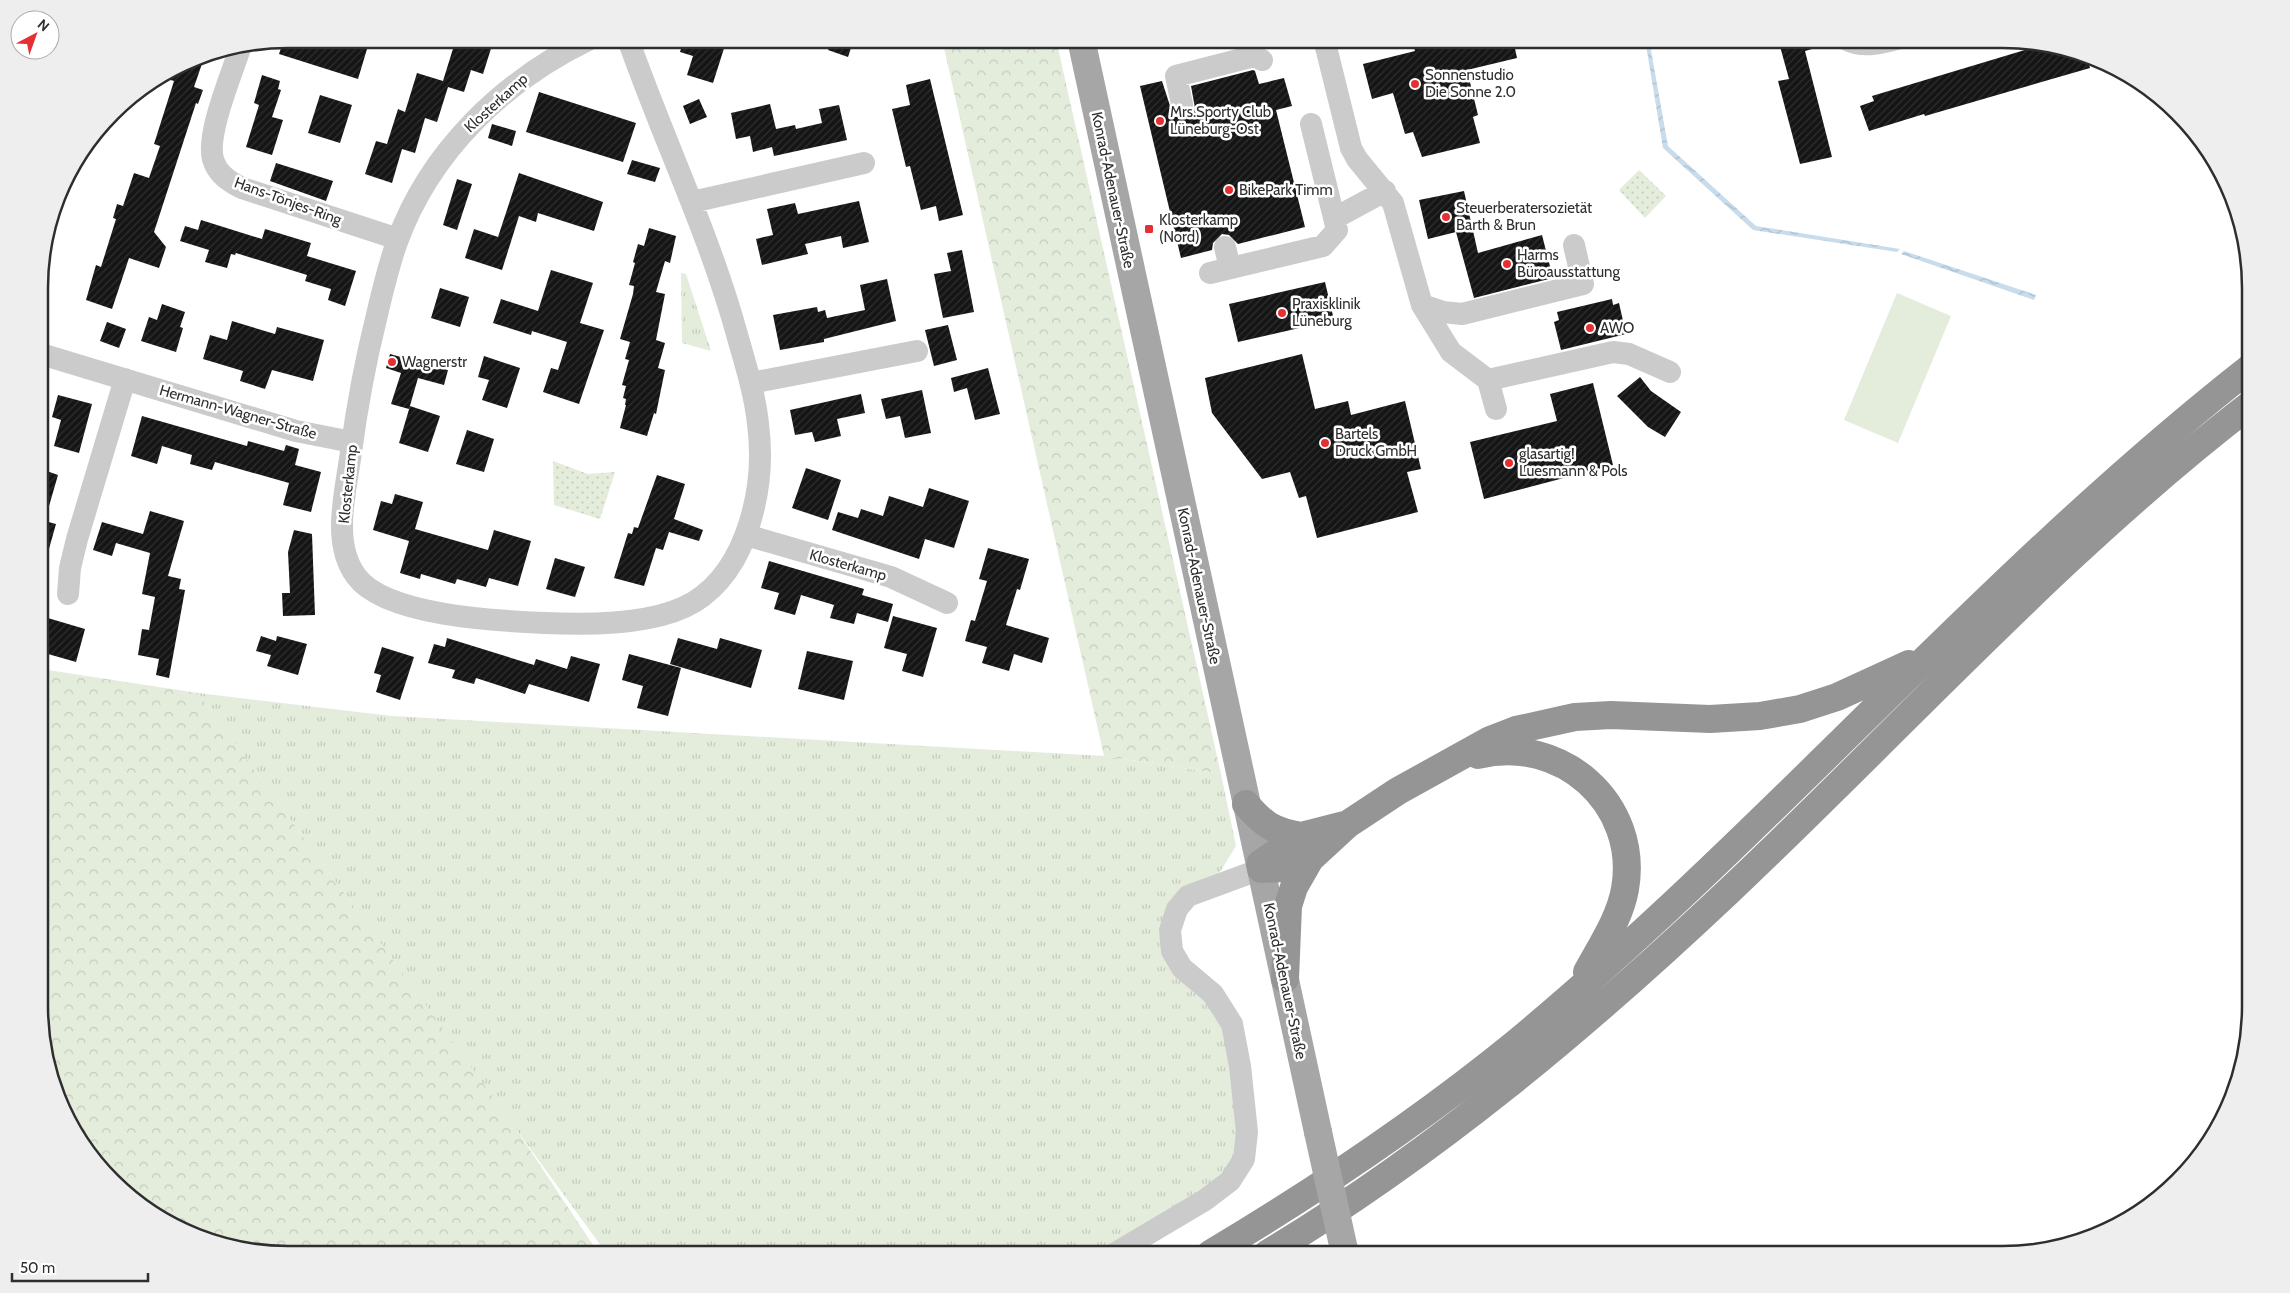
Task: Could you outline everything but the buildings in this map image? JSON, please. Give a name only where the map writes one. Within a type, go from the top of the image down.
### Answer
[{"type":"highway","points":[[1224,1246],[1298,1202],[1372,1152],[1456,1090],[1577,990],[1709,870],[1926,656],[2082,509],[2151,448],[2242,374]]},
{"type":"highway","points":[[1280,1246],[1314,1226],[1431,1145],[1537,1063],[1589,1018],[1730,890],[1950,674],[2103,529],[2173,467],[2242,411]]},
{"type":"highway","points":[[1260,866],[1285,868],[1306,847],[1348,824],[1398,791],[1490,740],[1516,730],[1575,717],[1611,715],[1710,719],[1760,716],[1800,708],[1837,697],[1926,656]]},
{"type":"highway","points":[[1450,763],[1492,752],[1521,751],[1552,759],[1579,773],[1604,799],[1621,827],[1627,856],[1625,889],[1617,916],[1577,990]]},
{"type":"highway","points":[[1246,804],[1270,827],[1306,847]]},
{"type":"highway","points":[[1285,979],[1288,906],[1306,847]]},
{"type":"main road","name":"Konrad-Adenauer-Straße","points":[[1082,48],[1342,1246]]},
{"type":"street","name":"Klosterkamp","points":[[573,48],[536,68],[506,91],[472,122],[431,177],[398,239],[364,371],[352,442],[343,518],[343,547],[346,561],[358,580],[386,600],[407,606],[468,616],[542,623],[607,622],[652,616],[692,603],[717,584],[736,560],[746,535],[756,490],[759,455],[759,426],[751,383],[734,323],[692,202],[653,109],[631,48]]},
{"type":"street","points":[[1326,48],[1351,148],[1357,159],[1385,191],[1397,211],[1422,305],[1451,352],[1488,380],[1496,409]]},
{"type":"street","name":"Hans-Tönjes-Ring","points":[[239,52],[221,105],[211,148],[213,161],[220,172],[231,182],[242,188],[398,239]]},
{"type":"street","points":[[1182,104],[1176,76],[1254,56],[1262,60]]},
{"type":"street","points":[[1225,247],[1220,271],[1323,246],[1337,230],[1311,124]]},
{"type":"street","points":[[692,202],[864,163]]},
{"type":"street","points":[[1335,218],[1385,191]]},
{"type":"street","points":[[1422,305],[1443,312],[1462,314],[1583,284],[1574,245]]},
{"type":"street","points":[[751,383],[917,351]]},
{"type":"street","points":[[1488,380],[1612,352],[1629,354],[1670,372]]},
{"type":"street","name":"Hermann-Wagner-Straße","points":[[48,356],[296,431],[352,442]]},
{"type":"street","points":[[68,594],[70,568],[77,540],[125,379]]},
{"type":"street","name":"Klosterkamp","points":[[746,535],[891,576],[947,604]]},
{"type":"street","points":[[1127,1246],[1205,1200],[1230,1181],[1244,1159],[1247,1132],[1240,1066],[1232,1024],[1213,994],[1182,968],[1172,951],[1170,930],[1177,909],[1188,896],[1260,866]]},
{"type":"green space","points":[[944,48],[1058,48],[1221,774],[1104,756]]},
{"type":"green space","points":[[1639,170],[1666,196],[1645,218],[1619,190]]},
{"type":"green space","points":[[681,273],[686,274],[711,351],[682,343]]},
{"type":"green space","points":[[1897,293],[1951,316],[1898,443],[1844,420]]},
{"type":"green space","points":[[553,461],[588,474],[615,472],[600,519],[554,505]]},
{"type":"green space","points":[[48,670],[198,693],[512,1123],[594,1246],[287,1246],[240,1241],[210,1233],[181,1221],[154,1205],[129,1186],[97,1152],[80,1126],[60,1083],[52,1053],[48,1022]]},
{"type":"green space","points":[[198,693],[392,716],[1104,756],[1221,774],[1236,846],[1220,872],[1170,904],[1159,927],[1163,952],[1207,998],[1225,1026],[1233,1066],[1237,1157],[1225,1177],[1201,1194],[1111,1246],[601,1246]]},
{"type":"water","points":[[1646,48],[1651,48],[1668,146],[1756,226],[1900,249],[1897,252],[1753,230],[1663,148]]},
{"type":"water","points":[[1904,251],[2036,295],[2034,300],[1901,254]]},
{"type":"place","name":"Sonnenstudio Die Sonne 2.0","points":[[1415,84]]},
{"type":"place","name":"Mrs.Sporty Club Lüneburg-Ost","points":[[1160,121]]},
{"type":"place","name":"BikePark Timm","points":[[1229,190]]},
{"type":"place","name":"Steuerberatersozietät Barth & Brun","points":[[1446,217]]},
{"type":"place","name":"Klosterkamp (Nord)","points":[[1149,229]]},
{"type":"place","name":"Harms Büroausstattung","points":[[1507,264]]},
{"type":"place","name":"Praxisklinik Lüneburg","points":[[1282,313]]},
{"type":"place","name":"AWO","points":[[1590,328]]},
{"type":"place","name":"Wagnerstr","points":[[392,362]]},
{"type":"place","name":"Bartels Druck GmbH","points":[[1325,443]]},
{"type":"place","name":"glasartig! Luesmann & Pols","points":[[1509,463]]}]
